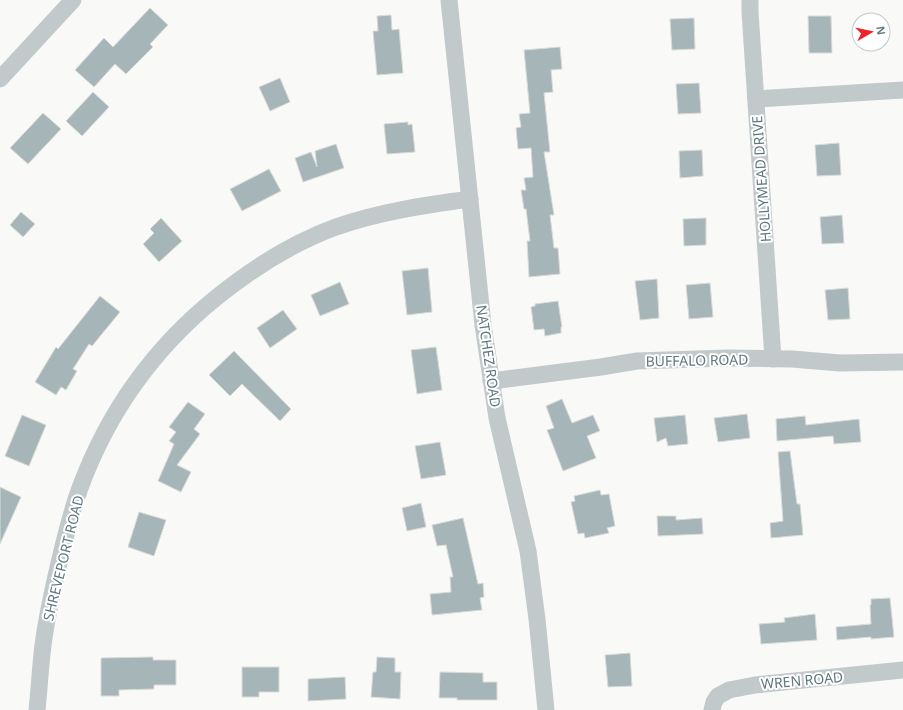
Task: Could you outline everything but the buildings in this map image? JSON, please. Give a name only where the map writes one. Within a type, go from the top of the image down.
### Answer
[{"type":"street","points":[[0,79],[73,0]]},
{"type":"street","name":"NATCHEZ ROAD","points":[[449,0],[483,325],[497,418],[528,551],[537,619],[546,710]]},
{"type":"street","name":"HOLLYMEAD DRIVE","points":[[750,0],[773,359]]},
{"type":"street","points":[[756,99],[903,90]]},
{"type":"street","name":"SHREVEPORT ROAD","points":[[37,710],[42,654],[47,620],[66,533],[80,488],[97,448],[122,402],[152,361],[198,312],[237,281],[268,260],[301,242],[336,227],[376,216],[428,205],[470,199]]},
{"type":"street","name":"BUFFALO ROAD","points":[[491,381],[637,361],[727,358],[792,359],[840,363],[903,362]]},
{"type":"street","name":"WREN ROAD","points":[[712,710],[714,702],[718,696],[729,690],[755,685],[903,670]]}]
